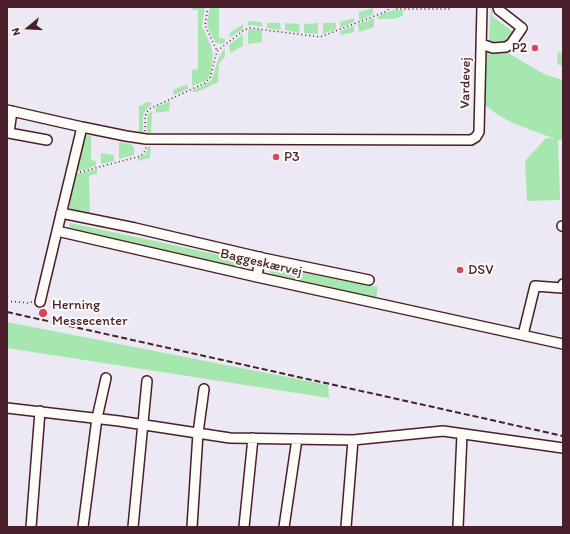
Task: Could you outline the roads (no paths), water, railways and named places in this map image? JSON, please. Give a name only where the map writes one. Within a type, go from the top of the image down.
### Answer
[{"type":"street","name":"Vardevej","points":[[479,7],[481,32]]},
{"type":"street","name":"Vardevej","points":[[82,127],[146,139],[474,139],[478,135],[482,7]]},
{"type":"street","name":"Vardevej","points":[[481,32],[486,7]]},
{"type":"street","points":[[481,44],[493,48],[506,47],[511,44],[522,28],[499,10],[498,7]]},
{"type":"street","points":[[38,301],[57,231],[82,127],[10,111],[9,133],[47,140]]},
{"type":"street","points":[[61,213],[369,280]]},
{"type":"street","name":"Baggeskærvej","points":[[57,231],[257,277],[563,344]]},
{"type":"street","points":[[257,277],[260,257]]},
{"type":"street","points":[[523,335],[535,286],[562,288],[563,284]]},
{"type":"street","points":[[83,527],[97,418],[106,378]]},
{"type":"street","points":[[133,527],[147,381]]},
{"type":"street","points":[[192,527],[198,433],[204,389]]},
{"type":"street","points":[[7,408],[143,424],[230,438],[353,440],[443,431],[563,448]]},
{"type":"street","points":[[31,527],[40,411]]},
{"type":"street","points":[[458,527],[462,434]]},
{"type":"street","points":[[244,527],[254,438]]},
{"type":"street","points":[[284,527],[297,439]]},
{"type":"street","points":[[346,527],[353,440]]},
{"type":"railway","points":[[7,312],[563,436]]},
{"type":"place","name":"P2","points":[[535,48]]},
{"type":"place","name":"P3","points":[[276,157]]},
{"type":"place","name":"DSV","points":[[460,270]]},
{"type":"place","name":"Herning Messecenter","points":[[43,313]]}]
